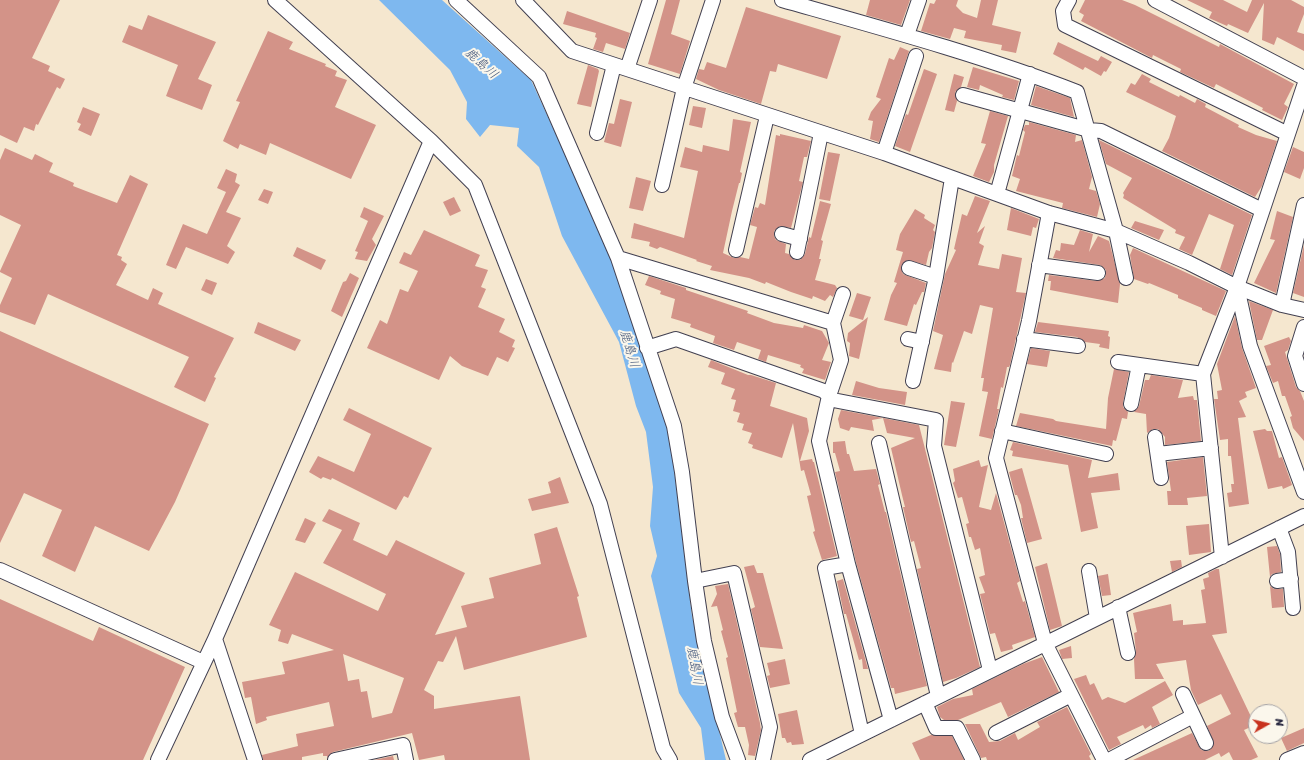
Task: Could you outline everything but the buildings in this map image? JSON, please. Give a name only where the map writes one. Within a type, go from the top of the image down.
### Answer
[{"type":"street","points":[[275,0],[431,141],[475,184],[600,504],[663,748],[670,760]]},
{"type":"street","points":[[456,0],[539,77],[618,258],[674,426],[682,472],[704,641],[722,717],[738,760]]},
{"type":"street","points":[[522,0],[572,51],[884,153],[1049,213],[1116,231],[1188,263],[1237,287],[1282,305],[1304,310]]},
{"type":"street","points":[[597,133],[620,67],[650,0]]},
{"type":"street","points":[[662,184],[684,88],[713,0]]},
{"type":"street","points":[[782,0],[907,35],[1030,74],[1077,92],[1089,130],[1116,231],[1126,278]]},
{"type":"street","points":[[907,35],[919,0]]},
{"type":"street","points":[[1069,0],[1063,11],[1065,25],[1288,134]]},
{"type":"street","points":[[1155,0],[1304,78]]},
{"type":"street","points":[[884,153],[916,56]]},
{"type":"street","points":[[997,194],[1030,74]]},
{"type":"street","points":[[1222,557],[1203,374],[1237,287],[1304,86]]},
{"type":"street","points":[[963,95],[1019,112],[1089,130],[1101,130],[1262,210]]},
{"type":"street","points":[[736,250],[767,116]]},
{"type":"street","points":[[782,234],[798,246],[814,204],[821,133]]},
{"type":"street","points":[[158,760],[215,639],[431,141]]},
{"type":"street","points":[[913,381],[936,277],[952,178]]},
{"type":"street","points":[[1282,305],[1304,205]]},
{"type":"street","points":[[1049,213],[1024,339],[996,458],[1045,643],[1104,760]]},
{"type":"street","points":[[618,258],[834,323]]},
{"type":"street","points":[[1039,265],[1098,272]]},
{"type":"street","points":[[909,268],[936,277]]},
{"type":"street","points":[[1237,287],[1250,346],[1304,492]]},
{"type":"street","points":[[843,294],[834,323],[841,360],[829,396],[819,441],[848,564],[891,720]]},
{"type":"street","points":[[1304,327],[1295,356],[1304,384]]},
{"type":"street","points":[[647,348],[676,339],[824,391],[833,400],[936,420],[934,446],[971,569],[990,670]]},
{"type":"street","points":[[908,339],[922,342]]},
{"type":"street","points":[[1024,339],[1078,346]]},
{"type":"street","points":[[1118,362],[1203,374]]},
{"type":"street","points":[[1131,404],[1139,365]]},
{"type":"street","points":[[1002,431],[1106,454]]},
{"type":"street","points":[[1155,437],[1161,478]]},
{"type":"street","points":[[879,443],[938,696]]},
{"type":"street","points":[[1158,454],[1211,448]]},
{"type":"street","points":[[819,758],[862,734],[990,670],[1304,516]]},
{"type":"street","points":[[1278,528],[1288,552],[1284,580],[1293,608]]},
{"type":"street","points":[[848,564],[826,568],[862,734]]},
{"type":"street","points":[[0,570],[203,662]]},
{"type":"street","points":[[1089,571],[1097,618]]},
{"type":"street","points":[[695,581],[734,573],[770,727],[763,760]]},
{"type":"street","points":[[1118,607],[1128,653]]},
{"type":"street","points":[[215,639],[255,760]]},
{"type":"street","points":[[1183,694],[1206,743]]},
{"type":"street","points":[[996,733],[1071,695]]},
{"type":"street","points":[[925,703],[936,728],[957,728],[973,760]]},
{"type":"street","points":[[1109,760],[1193,716]]},
{"type":"street","points":[[335,760],[403,745],[406,760]]},
{"type":"street","points":[[1287,760],[1304,753]]},
{"type":"water","name":"鹿島川","points":[[379,0],[442,0],[531,80],[612,257],[670,437],[692,616],[726,760],[705,760],[701,728],[679,693],[651,576],[657,556],[650,526],[653,487],[646,432],[636,406],[619,342],[562,236],[539,167],[517,146],[519,128],[490,125],[480,137],[466,119],[467,102],[450,70]]}]
